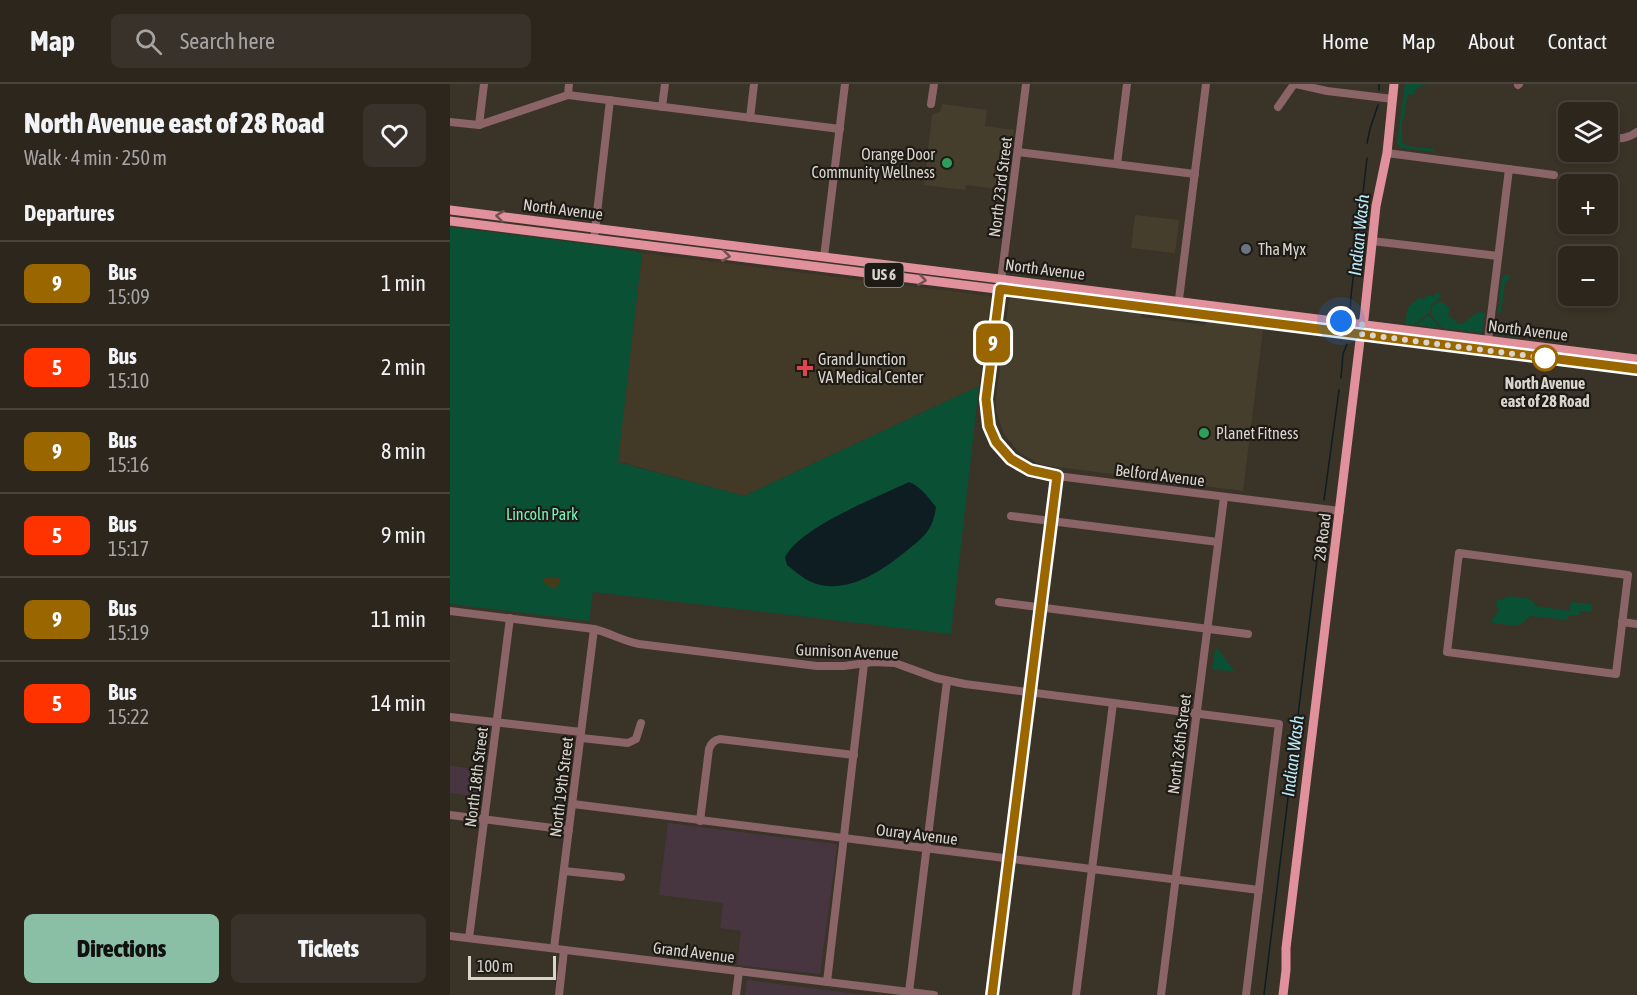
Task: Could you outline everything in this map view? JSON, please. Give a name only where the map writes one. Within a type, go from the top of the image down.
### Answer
[{"type":"main road","name":"28 Road","points":[[1283,995],[1288,936],[1372,241],[1378,194],[1387,153],[1394,84]]},
{"type":"main road","name":"North Avenue","points":[[450,210],[1637,359]]},
{"type":"main road","points":[[465,223],[466,212]]},
{"type":"main road","name":"North Avenue","points":[[450,221],[1637,369]]},
{"type":"main road","points":[[618,242],[633,239],[647,241],[653,236]]},
{"type":"main road","points":[[661,248],[670,242],[695,245],[714,243]]},
{"type":"main road","points":[[750,259],[752,248]]},
{"type":"main road","points":[[788,263],[794,259],[816,261],[824,257]]},
{"type":"main road","points":[[823,267],[833,262],[858,265],[870,262]]},
{"type":"main road","points":[[1216,316],[1233,313],[1257,316],[1266,312]]},
{"type":"main road","points":[[1269,323],[1279,317],[1305,321],[1317,318]]},
{"type":"main road","points":[[1434,344],[1456,341],[1478,344],[1488,340]]},
{"type":"main road","points":[[1492,351],[1501,346],[1525,349],[1543,347]]},
{"type":"main road","points":[[1583,352],[1584,363]]},
{"type":"street","points":[[479,125],[484,84]]},
{"type":"street","points":[[568,95],[569,84]]},
{"type":"street","points":[[662,107],[664,84]]},
{"type":"street","points":[[750,118],[754,84]]},
{"type":"street","points":[[824,257],[845,84]]},
{"type":"street","points":[[931,104],[934,84]]},
{"type":"street","name":"North 23rd Street","points":[[992,435],[987,419],[986,399],[1026,84]]},
{"type":"street","points":[[1117,164],[1127,84]]},
{"type":"street","points":[[1178,312],[1206,84]]},
{"type":"street","points":[[1278,107],[1295,84],[1328,87],[1393,99]]},
{"type":"street","points":[[450,122],[479,125],[568,95],[840,129]]},
{"type":"street","points":[[594,239],[610,100]]},
{"type":"street","points":[[1618,139],[1629,137],[1637,132]]},
{"type":"street","points":[[1018,152],[1195,174]]},
{"type":"street","points":[[1387,153],[1554,175]]},
{"type":"street","points":[[1488,340],[1509,169]]},
{"type":"street","points":[[1372,241],[1498,256]]},
{"type":"street","name":"Belford Avenue","points":[[992,435],[1002,450],[1016,462],[1034,471],[1057,476],[1340,511]]},
{"type":"street","points":[[992,995],[1057,476]]},
{"type":"street","name":"North 26th Street","points":[[1161,995],[1224,496]]},
{"type":"street","points":[[1011,516],[1218,542]]},
{"type":"street","points":[[1459,553],[1628,575],[1622,622],[1616,674],[1447,652],[1459,553]]},
{"type":"street","points":[[999,602],[1248,634]]},
{"type":"street","name":"Gunnison Avenue","points":[[450,611],[594,629],[639,644],[816,666],[831,667],[873,662],[895,663],[947,681],[1279,724],[1259,890]]},
{"type":"street","name":"North 18th Street","points":[[469,938],[510,618]]},
{"type":"street","points":[[1622,622],[1637,624]]},
{"type":"street","name":"North 19th Street","points":[[554,948],[594,629]]},
{"type":"street","points":[[827,982],[864,664]]},
{"type":"street","points":[[909,992],[947,681]]},
{"type":"street","points":[[1076,995],[1113,703]]},
{"type":"street","points":[[450,717],[628,743],[636,738],[641,723]]},
{"type":"street","points":[[700,821],[709,749],[712,742],[720,739],[854,755]]},
{"type":"street","name":"Ouray Avenue","points":[[573,804],[1259,890]]},
{"type":"street","points":[[450,815],[569,830]]},
{"type":"street","points":[[564,871],[621,878]]},
{"type":"street","points":[[1246,995],[1259,890]]},
{"type":"street","name":"Grand Avenue","points":[[450,936],[934,995]]},
{"type":"street","points":[[559,995],[564,950]]},
{"type":"street","points":[[736,995],[739,971]]},
{"type":"shaded area","points":[[942,104],[987,110],[985,126],[1014,130],[1006,190],[966,185],[965,190],[924,185],[932,115],[941,111]]},
{"type":"shaded area","points":[[1135,215],[1179,220],[1175,253],[1131,248]]},
{"type":"shaded area","name":"Grand Junction VA Medical Center","points":[[642,253],[991,296],[979,386],[744,496],[617,461]]},
{"type":"shaded area","points":[[1011,296],[1141,313],[1141,317],[1205,325],[1206,321],[1263,329],[1243,491],[1050,466],[1039,464],[1019,452],[1004,434],[996,411]]},
{"type":"shaded area","points":[[909,482],[920,489],[936,507],[934,518],[923,537],[882,569],[850,584],[827,586],[810,581],[787,565],[785,557],[807,534],[841,514]]},
{"type":"shaded area","points":[[450,766],[485,770],[481,797],[450,793]]},
{"type":"shaded area","points":[[668,823],[836,844],[820,974],[737,965],[741,931],[720,928],[723,903],[659,895]]},
{"type":"shaded area","points":[[747,980],[866,995],[745,995]]},
{"type":"green space","points":[[1405,84],[1426,84],[1417,88],[1413,95],[1409,94],[1407,98],[1402,122],[1402,142],[1407,146],[1436,149],[1432,152],[1401,148],[1397,143]]},
{"type":"green space","name":"Lincoln Park","points":[[450,227],[642,253],[618,462],[744,496],[979,386],[951,634],[593,592],[589,621],[450,604]]},
{"type":"green space","points":[[1504,275],[1509,275],[1510,279],[1505,283],[1499,314],[1501,282]]},
{"type":"green space","points":[[1438,292],[1441,297],[1431,305],[1430,312],[1413,325],[1405,324],[1408,307],[1419,298],[1424,299],[1427,295],[1433,296]]},
{"type":"green space","points":[[1439,301],[1450,309],[1448,315],[1459,324],[1478,312],[1485,313],[1482,333],[1442,328],[1431,315],[1432,306]]},
{"type":"green space","points":[[1429,315],[1440,328],[1415,325]]},
{"type":"green space","points":[[1497,322],[1502,323],[1502,330],[1523,332],[1522,338],[1497,335]]},
{"type":"green space","points":[[1508,596],[1531,599],[1536,606],[1569,611],[1571,602],[1592,604],[1591,612],[1579,611],[1579,615],[1568,616],[1568,620],[1531,616],[1518,626],[1492,623],[1493,617],[1499,611],[1496,606],[1497,599],[1502,600]]},
{"type":"green space","points":[[1215,649],[1219,650],[1235,672],[1212,669]]},
{"type":"sand","points":[[545,577],[560,578],[560,583],[555,589],[545,584],[543,581]]},
{"type":"waterway","name":"Indian Wash","points":[[1379,84],[1379,90]]},
{"type":"waterway","name":"Indian Wash","points":[[1367,143],[1378,105]]},
{"type":"waterway","name":"Indian Wash","points":[[1350,312],[1367,158]]},
{"type":"waterway","name":"Indian Wash","points":[[1341,378],[1343,354],[1347,344]]},
{"type":"waterway","name":"Indian Wash","points":[[1324,500],[1339,390]]},
{"type":"waterway","name":"Indian Wash","points":[[1264,995],[1322,518]]},
{"type":"bus line","name":"9","points":[[992,995],[1057,476],[1030,470],[1011,459],[996,442],[989,426],[986,399],[1000,289],[1637,369]]},
{"type":"place","name":"Orange Door Community Wellness","points":[[947,163]]},
{"type":"place","name":"Tha Myx","points":[[1246,249]]},
{"type":"place","name":"North Avenue east of 28 Road","points":[[1545,358]]},
{"type":"place","name":"Grand Junction VA Medical Center","points":[[805,368]]},
{"type":"place","name":"Planet Fitness","points":[[1204,433]]},
{"type":"route","points":[[1341,321],[1362,324],[1361,334],[1545,358]]}]
